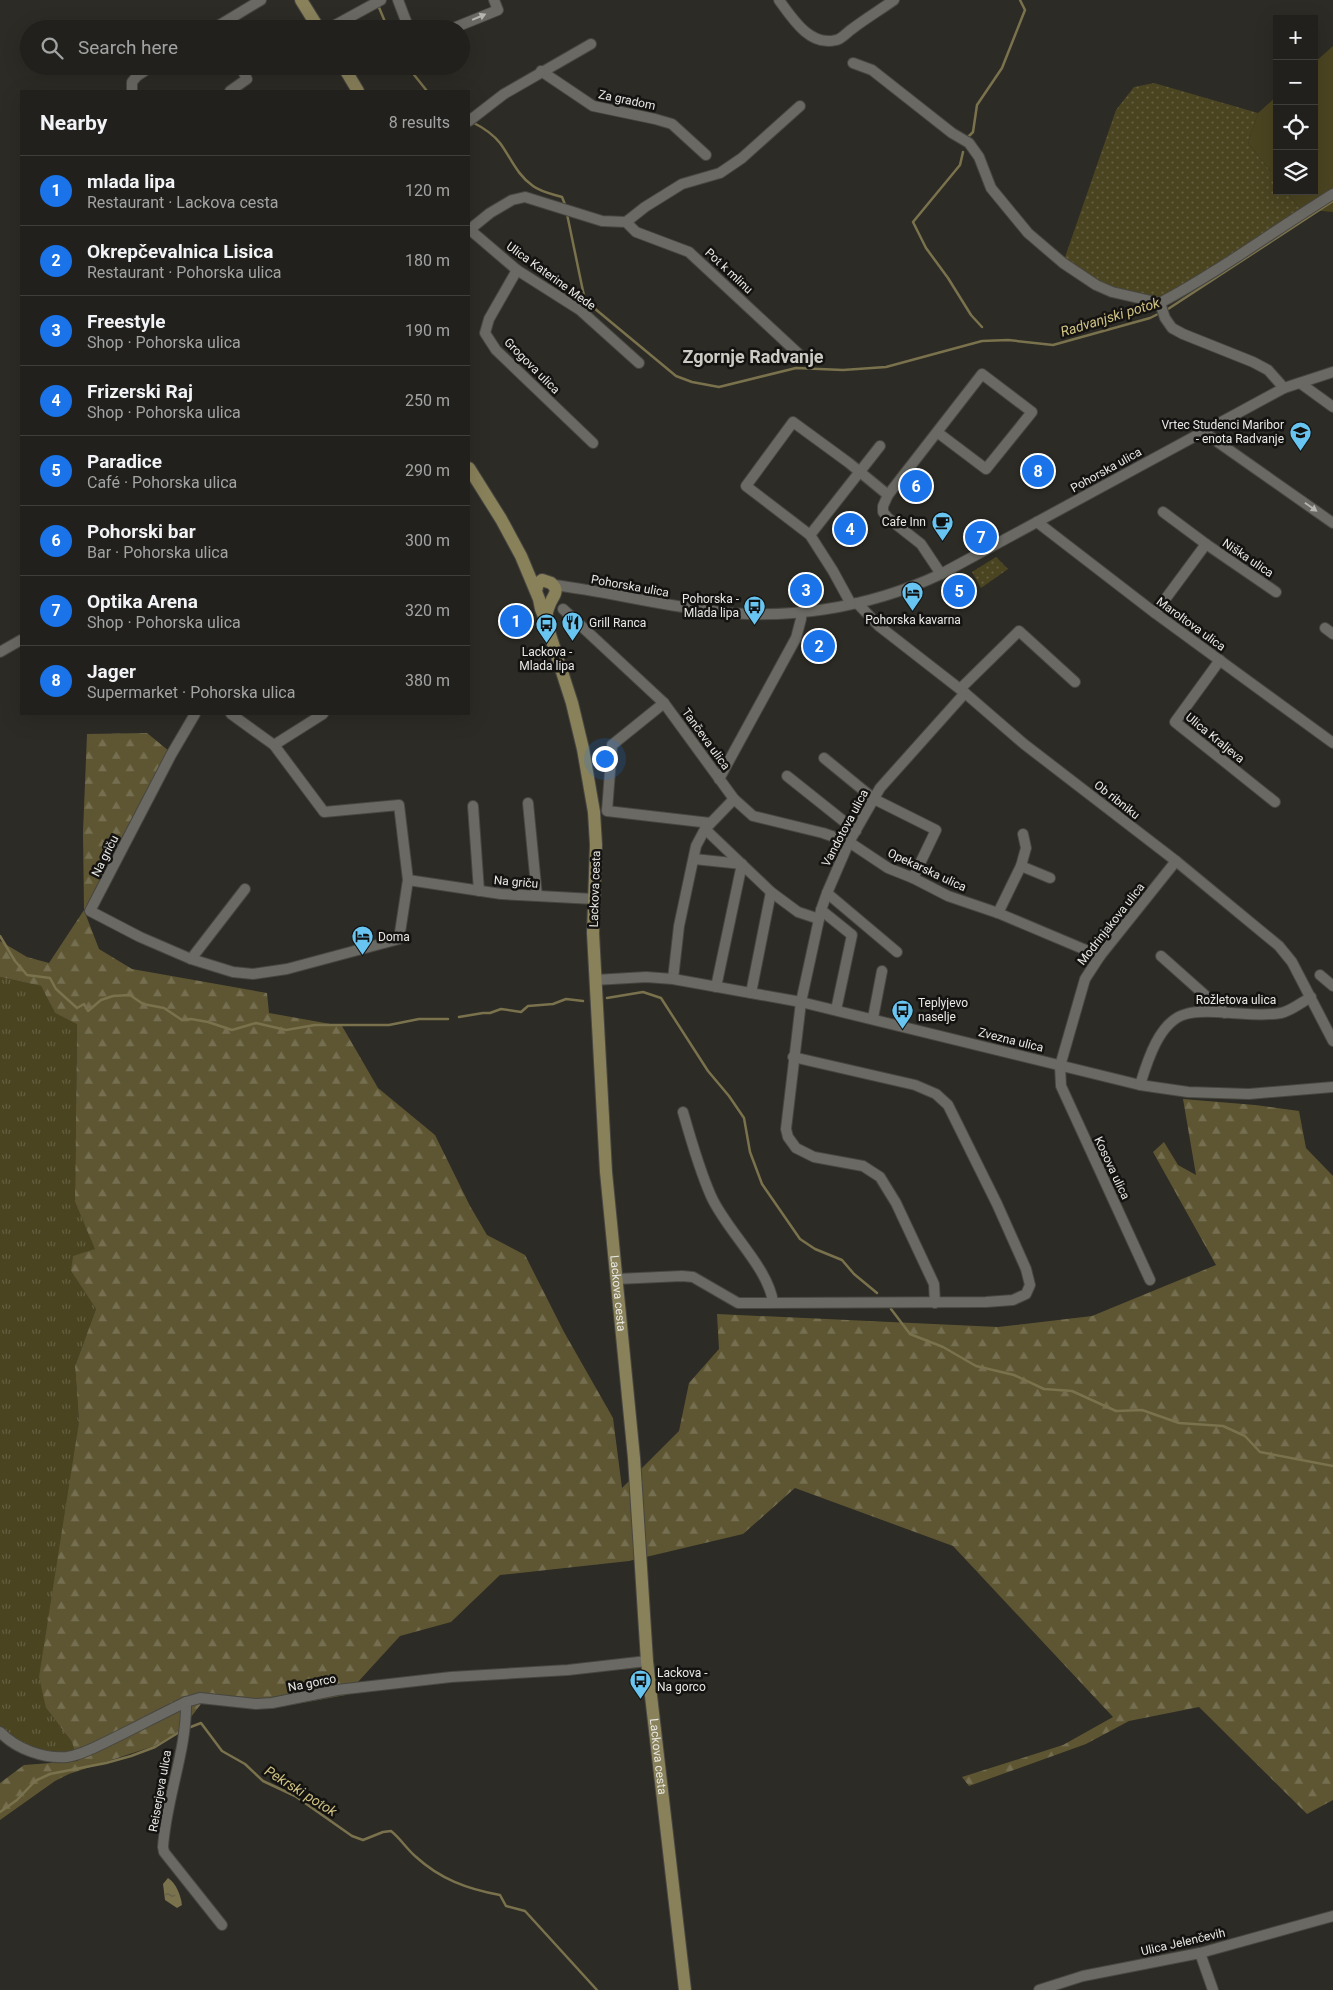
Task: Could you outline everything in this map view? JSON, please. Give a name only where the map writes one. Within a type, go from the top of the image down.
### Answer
[{"type":"street","points":[[228,20],[261,0]]},
{"type":"street","points":[[301,0],[313,20]]},
{"type":"street","points":[[398,0],[406,20]]},
{"type":"street","points":[[470,21],[498,10],[494,0]]},
{"type":"street","points":[[778,0],[801,28],[811,36],[825,41],[838,40],[894,0]]},
{"type":"street","points":[[344,20],[377,2]]},
{"type":"street","points":[[471,120],[504,94],[541,71],[591,44]]},
{"type":"street","points":[[852,63],[872,70],[952,133],[969,144],[979,157],[990,188],[1028,233],[1064,263],[1096,285],[1112,292],[1160,305],[1333,194]]},
{"type":"street","name":"Za gradom","points":[[541,71],[593,106],[672,124],[706,155]]},
{"type":"street","points":[[132,90],[132,82],[138,75]]},
{"type":"street","points":[[231,90],[247,79],[245,75]]},
{"type":"street","points":[[348,75],[357,90]]},
{"type":"street","points":[[470,228],[490,213],[518,198],[533,198],[602,221],[626,222],[645,207],[682,184],[720,173],[742,158],[800,106]]},
{"type":"street","name":"Pot k mlinu","points":[[626,222],[636,232],[689,252],[803,358]]},
{"type":"street","name":"Ulica Katerine Mede","points":[[470,230],[517,270],[580,310],[640,363]]},
{"type":"street","name":"Grogova ulica","points":[[517,270],[489,319],[485,332],[496,350],[593,443]]},
{"type":"street","points":[[1160,305],[1165,318],[1172,328],[1268,370],[1284,388]]},
{"type":"street","name":"Pohorska ulica","points":[[547,592],[573,589],[705,611],[754,614],[801,612],[854,603],[894,592],[941,574],[1284,388],[1333,372]]},
{"type":"street","points":[[938,432],[986,469],[1032,412],[982,374],[888,495],[883,506],[883,512],[921,544],[941,574]]},
{"type":"street","points":[[1300,383],[1333,407]]},
{"type":"street","points":[[854,603],[810,535],[746,486],[793,422],[860,471],[888,495]]},
{"type":"street","points":[[1202,431],[1333,523]]},
{"type":"street","points":[[810,535],[880,446]]},
{"type":"street","points":[[470,470],[533,565],[547,592]]},
{"type":"street","name":"Niška ulica","points":[[1163,512],[1276,592]]},
{"type":"street","name":"Maroltova ulica","points":[[1037,522],[1155,613],[1333,743]]},
{"type":"street","name":"Niška ulica","points":[[1155,613],[1206,544]]},
{"type":"street","name":"Lackova cesta","points":[[547,592],[541,609],[572,703],[583,749],[594,812],[596,845],[593,933],[606,1172],[634,1458],[647,1661],[685,1990]]},
{"type":"street","name":"Ob ribniku","points":[[854,603],[879,626],[962,691],[1024,744],[1176,861],[1279,946],[1292,962],[1333,1041]]},
{"type":"street","name":"Tančeva ulica","points":[[563,609],[664,703],[734,799],[753,816],[849,842]]},
{"type":"street","points":[[719,779],[796,638],[801,612]]},
{"type":"street","name":"Vandotova ulica","points":[[935,1303],[934,1284],[896,1203],[880,1178],[863,1166],[814,1157],[796,1148],[788,1137],[786,1129],[801,1002],[820,914],[849,842],[880,788],[962,691],[1019,632],[1075,682]]},
{"type":"street","points":[[0,652],[20,641]]},
{"type":"street","name":"Ulica Kraljeva","points":[[1220,660],[1175,722],[1275,802]]},
{"type":"street","points":[[664,703],[612,745],[607,811],[707,826],[771,892],[798,912],[820,914],[852,935],[836,1010]]},
{"type":"street","name":"Na griču","points":[[194,715],[171,755],[90,911],[140,937],[191,960],[233,972],[252,974],[287,968],[400,939],[408,880],[399,805],[324,812],[274,746],[232,715]]},
{"type":"street","points":[[274,746],[321,715]]},
{"type":"street","points":[[824,758],[874,800],[936,830],[913,878]]},
{"type":"street","points":[[787,776],[856,831]]},
{"type":"street","points":[[673,979],[679,926],[696,846],[707,826],[734,799]]},
{"type":"street","points":[[528,803],[537,896]]},
{"type":"street","points":[[473,806],[479,891]]},
{"type":"street","points":[[998,913],[1021,866],[1026,848],[1023,834]]},
{"type":"street","name":"Opekarska ulica","points":[[849,842],[888,868],[913,878],[948,896],[998,913],[1100,956]]},
{"type":"street","points":[[694,859],[742,864]]},
{"type":"street","name":"Modrinjakova ulica","points":[[1060,1066],[1085,979],[1100,956],[1176,861]]},
{"type":"street","points":[[716,987],[742,864]]},
{"type":"street","points":[[1021,866],[1050,878]]},
{"type":"street","name":"Na griču","points":[[408,880],[479,891],[594,899]]},
{"type":"street","points":[[191,960],[245,889]]},
{"type":"street","points":[[751,993],[771,892]]},
{"type":"street","points":[[827,893],[897,952]]},
{"type":"street","points":[[1161,956],[1225,1012]]},
{"type":"street","points":[[873,1018],[882,971]]},
{"type":"street","points":[[1320,975],[1333,986]]},
{"type":"street","name":"Zvezna ulica","points":[[595,980],[646,977],[673,979],[801,1002],[873,1018],[1140,1085],[1188,1092],[1249,1094],[1333,1087]]},
{"type":"street","name":"Rožletova ulica","points":[[1140,1085],[1148,1059],[1159,1038],[1172,1021],[1183,1014],[1195,1012],[1265,1015],[1283,1013],[1311,997]]},
{"type":"street","points":[[616,1279],[682,1276],[693,1278],[738,1303],[986,1302],[1013,1300],[1026,1294],[1030,1285],[1026,1269],[997,1204],[948,1105],[936,1094],[915,1085],[794,1057]]},
{"type":"street","name":"Kosova ulica","points":[[1060,1066],[1060,1086],[1150,1280]]},
{"type":"street","points":[[683,1112],[711,1197],[730,1229],[766,1279],[772,1302]]},
{"type":"street","name":"Na gorco","points":[[0,1732],[12,1744],[52,1756],[68,1757],[102,1744],[186,1702],[200,1698],[243,1703],[272,1703],[337,1690],[451,1677],[568,1670],[647,1661]]},
{"type":"street","name":"Reiserjeva ulica","points":[[186,1702],[186,1722],[171,1790],[163,1847],[164,1852],[222,1925]]},
{"type":"street","name":"Ulica Jelenčevih","points":[[1039,1990],[1083,1976],[1200,1952],[1333,1916]]},
{"type":"street","points":[[1200,1952],[1213,1990]]},
{"type":"green space","points":[[1333,46],[1333,212],[1300,209],[1289,195],[1318,195],[1318,59]]},
{"type":"green space","points":[[1154,83],[1258,113],[1248,143],[1273,174],[1273,195],[1289,195],[1300,209],[1160,303],[1112,292],[1063,263],[1116,110],[1134,87]]},
{"type":"green space","points":[[1273,100],[1273,174],[1248,143],[1258,113]]},
{"type":"green space","points":[[996,557],[1008,569],[981,588],[972,572]]},
{"type":"green space","points":[[147,733],[169,751],[135,819],[84,910],[83,832],[87,734]]},
{"type":"green space","points":[[84,910],[99,949],[132,969],[267,993],[269,1013],[342,1026],[378,1088],[435,1135],[470,1206],[487,1235],[525,1255],[564,1332],[613,1418],[622,1488],[679,1431],[689,1383],[719,1349],[717,1314],[998,1327],[1092,1316],[1216,1265],[1153,1152],[1164,1142],[1178,1165],[1196,1175],[1183,1099],[1299,1111],[1306,1148],[1333,1176],[1333,1800],[1307,1814],[1199,1707],[1129,1721],[1086,1744],[969,1786],[962,1777],[1063,1745],[1113,1717],[953,1546],[795,1488],[743,1534],[629,1561],[500,1575],[451,1622],[400,1636],[346,1695],[280,1707],[201,1704],[181,1730],[154,1746],[69,1774],[55,1781],[0,1820],[0,1783],[24,1765],[78,1761],[72,1742],[46,1708],[39,1677],[79,1422],[75,1366],[96,1309],[71,1271],[73,1256],[95,1249],[75,1202],[77,1024],[55,1013],[41,986],[0,977],[0,941],[27,957],[49,963]]},
{"type":"green space","points":[[0,977],[41,986],[55,1013],[77,1023],[75,1202],[96,1250],[71,1271],[96,1309],[75,1366],[79,1422],[46,1708],[72,1742],[76,1752],[45,1751],[25,1746],[7,1735],[0,1727]]},
{"type":"water","points":[[168,1878],[176,1886],[181,1898],[182,1905],[177,1908],[165,1900],[163,1884]]},
{"type":"waterway","points":[[967,138],[973,132],[977,105],[1002,68],[1025,10],[1020,0]]},
{"type":"waterway","name":"Radvanjski potok","points":[[378,5],[384,20]]},
{"type":"waterway","name":"Radvanjski potok","points":[[414,75],[426,90]]},
{"type":"waterway","name":"Radvanjski potok","points":[[472,122],[497,139],[518,172],[527,182],[540,190],[562,197],[566,207]]},
{"type":"waterway","points":[[963,152],[960,165],[913,222],[926,248],[948,278],[971,315],[982,327]]},
{"type":"waterway","name":"Radvanjski potok","points":[[1165,311],[1333,201]]},
{"type":"waterway","name":"Radvanjski potok","points":[[567,214],[584,296],[594,308],[676,376],[692,382],[719,387],[796,368],[843,370],[886,367],[982,341],[1008,340],[1053,345],[1150,318],[1160,313]]},
{"type":"waterway","points":[[0,936],[15,961],[27,975],[50,978],[56,989],[77,1008],[84,1004],[88,1011],[101,1000],[113,996],[130,995],[143,1004],[164,1008],[182,1020],[191,1019],[208,1022],[232,1030],[256,1023],[286,1030],[315,1025],[389,1025],[419,1019],[448,1019]]},
{"type":"waterway","points":[[607,998],[643,992],[661,998],[708,1071],[744,1118],[750,1152],[762,1184],[800,1239],[815,1249],[842,1260],[854,1274],[877,1293]]},
{"type":"waterway","points":[[459,1017],[490,1013],[501,1009],[521,1012],[528,1006],[553,1004],[566,999],[583,1001]]},
{"type":"waterway","points":[[891,1309],[910,1334],[943,1347],[976,1366],[1014,1375],[1044,1389],[1072,1391],[1116,1411],[1142,1410],[1179,1423],[1223,1426],[1245,1436],[1260,1452],[1333,1466]]},
{"type":"waterway","name":"Pekrski potok","points":[[188,1728],[201,1723],[222,1751],[245,1764],[263,1781],[295,1796],[352,1836],[363,1840],[391,1831],[424,1864],[444,1877],[476,1890],[500,1895],[506,1906],[525,1911],[597,1990]]},
{"type":"waterway","name":"Pekrski potok","points":[[0,1812],[17,1800],[35,1781],[50,1774],[131,1756],[155,1747],[181,1731]]},
{"type":"place","name":"Vrtec Studenci Maribor - enota Radvanje","points":[[1300,451]]},
{"type":"place","name":"Jager","points":[[1038,471]]},
{"type":"place","name":"Pohorski bar","points":[[916,486]]},
{"type":"place","name":"Frizerski Raj","points":[[850,529]]},
{"type":"place","name":"Optika Arena","points":[[981,537]]},
{"type":"place","name":"Cafe Inn","points":[[942,541]]},
{"type":"place","name":"Freestyle","points":[[806,590]]},
{"type":"place","name":"Paradice","points":[[959,591]]},
{"type":"place","name":"Pohorska kavarna","points":[[913,612]]},
{"type":"place","name":"mlada lipa","points":[[516,621]]},
{"type":"place","name":"Pohorska - Mlada lipa","points":[[755,625]]},
{"type":"place","name":"Grill Ranca","points":[[573,642]]},
{"type":"place","name":"Lackova - Mlada lipa","points":[[547,644]]},
{"type":"place","name":"Okrepčevalnica Lisica","points":[[819,646]]},
{"type":"place","name":"Doma","points":[[362,956]]},
{"type":"place","name":"Teplyjevo naselje","points":[[902,1029]]},
{"type":"place","name":"Lackova - Na gorco","points":[[641,1699]]},
{"type":"district","name":"Zgornje Radvanje","points":[[753,357]]}]
